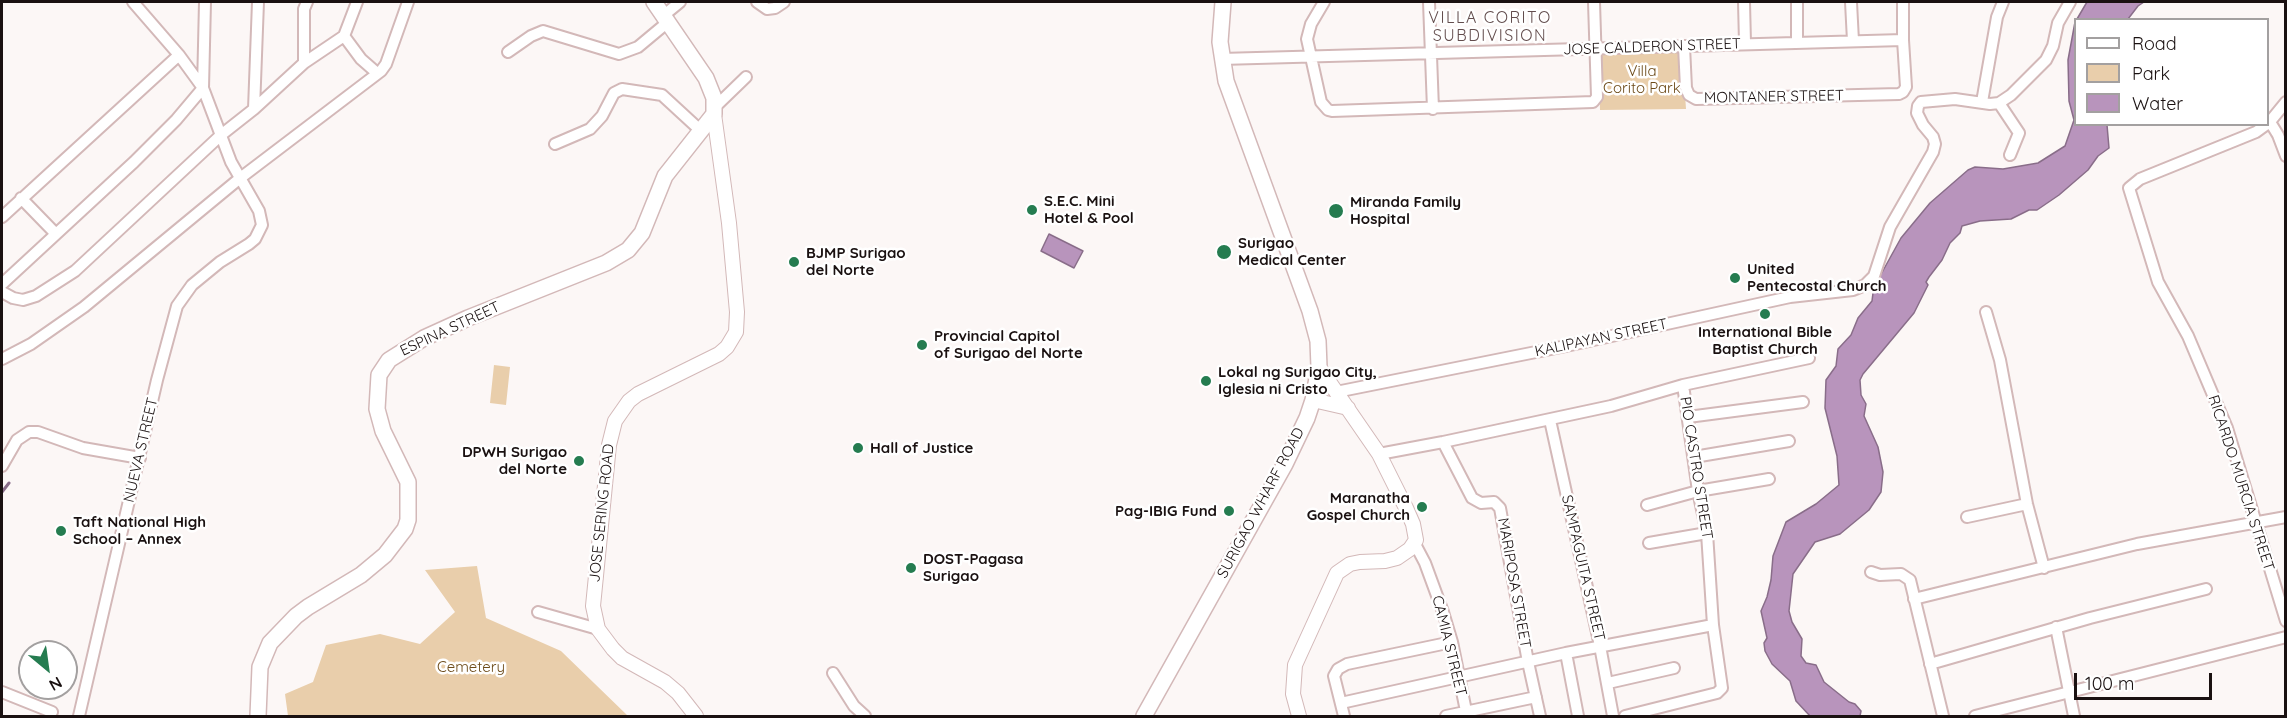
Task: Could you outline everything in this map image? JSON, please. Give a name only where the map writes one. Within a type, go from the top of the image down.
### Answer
[{"type":"main road","points":[[654,2],[706,78],[714,98],[715,111]]},
{"type":"main road","name":"SURIGAO WHARF ROAD","points":[[1144,717],[1285,464],[1307,418],[1319,367],[1318,341],[1310,311],[1230,97],[1221,59],[1220,26],[1223,2]]},
{"type":"main road","name":"ESPINA STREET","points":[[258,717],[260,667],[270,643],[296,616],[360,575],[385,555],[405,529],[408,520],[408,482],[383,431],[377,409],[380,375],[389,360],[442,330],[606,263],[628,250],[642,232],[665,176],[715,111]]},
{"type":"main road","name":"JOSE SERING ROAD","points":[[598,629],[593,606],[597,555],[609,445],[615,421],[629,401],[638,394],[719,354],[732,341],[738,324],[715,111]]},
{"type":"main road","points":[[1299,717],[1293,694],[1295,665],[1337,573],[1350,564],[1397,558],[1415,544],[1413,524],[1379,454],[1319,367]]},
{"type":"main road","points":[[1313,400],[1348,408]]},
{"type":"main road","points":[[598,629],[622,658],[665,682],[678,693],[696,717]]},
{"type":"street","points":[[133,2],[179,55],[203,88],[239,179]]},
{"type":"street","points":[[2,284],[134,162],[176,120],[203,88],[205,2]]},
{"type":"street","points":[[254,109],[258,2]]},
{"type":"street","points":[[304,63],[304,9],[307,2]]},
{"type":"street","points":[[2,292],[23,300],[36,296],[75,271],[221,135],[254,109],[304,63],[344,36],[357,2]]},
{"type":"street","points":[[2,359],[31,344],[84,307],[239,179],[377,73],[386,64],[408,2]]},
{"type":"street","points":[[508,52],[531,36],[543,31],[619,54],[638,47],[680,2]]},
{"type":"street","points":[[757,2],[766,9],[775,8],[784,2]]},
{"type":"street","points":[[1324,2],[1308,31],[1310,57],[1321,102],[1328,111],[1593,102],[1597,97],[1594,2]]},
{"type":"street","points":[[1429,2],[1433,109]]},
{"type":"street","points":[[1744,2],[1744,44]]},
{"type":"street","points":[[1797,2],[1797,43]]},
{"type":"street","points":[[1851,2],[1852,41]]},
{"type":"street","points":[[1903,2],[1903,40]]},
{"type":"street","points":[[2003,2],[1997,17],[1982,102],[1990,104],[1999,103],[2034,74],[2046,60],[2053,46],[2058,23],[2070,2]]},
{"type":"street","points":[[344,36],[361,59],[377,73]]},
{"type":"street","name":"JOSE CALDERON STREET","points":[[1221,59],[1903,40]]},
{"type":"street","name":"MONTANER STREET","points":[[1684,46],[1686,88],[1689,95],[1696,99],[1899,94],[1903,93],[1906,87],[1903,40]]},
{"type":"street","points":[[2,217],[179,55]]},
{"type":"street","points":[[715,111],[746,77]]},
{"type":"street","points":[[555,144],[590,129],[602,116],[614,93],[627,88],[662,95],[700,130]]},
{"type":"street","name":"KALIPAYAN STREET","points":[[1336,392],[1566,346],[1772,301],[1852,290],[1865,285],[1874,276],[1890,227],[1933,152],[1935,144],[1933,137],[1917,113],[1918,105],[1931,100],[1955,99],[1982,102]]},
{"type":"street","points":[[2269,123],[2286,102]]},
{"type":"street","points":[[1999,103],[2019,133],[2010,155]]},
{"type":"street","points":[[2269,125],[2277,131],[2286,156]]},
{"type":"street","name":"RICARDO MURCIA STREET","points":[[2265,126],[2256,132],[2140,179],[2129,188],[2158,282],[2188,336],[2227,428],[2286,621]]},
{"type":"street","name":"NUEVA STREET","points":[[79,717],[177,306],[192,285],[255,238],[262,225],[259,211],[239,179]]},
{"type":"street","points":[[21,198],[55,233]]},
{"type":"street","points":[[1986,312],[2000,360],[2027,504],[2044,568]]},
{"type":"street","points":[[1683,385],[1809,358]]},
{"type":"street","name":"PIO CASTRO STREET","points":[[1379,454],[1550,420],[1611,406],[1683,385],[1698,491],[1707,533],[1713,625],[1722,688],[1717,693],[1625,717]]},
{"type":"street","points":[[1688,417],[1803,402]]},
{"type":"street","name":"SAMPAGUITA STREET","points":[[1550,420],[1608,683],[1613,717]]},
{"type":"street","points":[[2,466],[17,440],[29,432],[38,432],[83,448],[140,458]]},
{"type":"street","points":[[1694,457],[1789,441]]},
{"type":"street","name":"MARIPOSA STREET","points":[[1443,442],[1472,498],[1480,504],[1494,502],[1500,508],[1540,717]]},
{"type":"street","points":[[1647,505],[1698,491],[1769,479]]},
{"type":"street","points":[[1967,517],[2027,504]]},
{"type":"street","points":[[1914,599],[2138,544],[2286,517]]},
{"type":"street","points":[[1649,543],[1707,533]]},
{"type":"street","name":"CAMIA STREET","points":[[1415,544],[1429,573],[1452,642],[1466,714]]},
{"type":"street","points":[[1871,573],[1880,576],[1906,575],[1910,580],[1942,717]]},
{"type":"street","points":[[1930,664],[2056,627],[2206,589]]},
{"type":"street","points":[[538,612],[598,629]]},
{"type":"street","points":[[1341,703],[1566,653],[1713,625]]},
{"type":"street","points":[[2056,627],[2074,717]]},
{"type":"street","points":[[1975,717],[2286,637]]},
{"type":"street","points":[[1344,717],[1334,676],[1338,669],[1347,664],[1452,642]]},
{"type":"street","points":[[1566,653],[1578,717]]},
{"type":"street","points":[[1608,683],[1674,668]]},
{"type":"street","points":[[833,673],[854,706],[865,717]]},
{"type":"street","points":[[2,692],[52,712]]},
{"type":"street","points":[[1446,717],[1536,697]]},
{"type":"green space","name":"Villa Corito Park","points":[[1682,49],[1686,109],[1600,110],[1598,52]]},
{"type":"green space","points":[[494,365],[510,367],[506,405],[490,403]]},
{"type":"green space","name":"Cemetery","points":[[477,566],[486,618],[561,651],[628,716],[288,716],[285,694],[313,682],[326,645],[380,634],[420,644],[455,612],[425,570]]},
{"type":"water","points":[[2087,2],[2144,2],[2129,18],[2078,18]]},
{"type":"water","points":[[2074,27],[2074,120],[2069,101],[2068,60]]},
{"type":"water","points":[[2074,120],[2074,126],[2107,126],[2109,148],[2059,195],[2037,210],[2029,210],[2011,219],[1980,221],[1962,226],[1960,233],[1950,243],[1942,260],[1926,282],[1928,285],[1914,313],[1860,380],[1861,395],[1866,404],[1864,416],[1878,447],[1883,472],[1881,492],[1869,510],[1840,534],[1815,542],[1793,574],[1789,611],[1792,622],[1802,639],[1801,656],[1806,663],[1816,665],[1824,682],[1849,702],[1855,704],[1861,711],[1860,716],[1810,716],[1796,701],[1790,681],[1772,664],[1765,651],[1764,643],[1767,638],[1761,611],[1771,580],[1773,556],[1786,522],[1816,504],[1839,485],[1837,456],[1825,408],[1826,380],[1836,366],[1838,349],[1851,335],[1858,318],[1872,301],[1880,276],[1901,238],[1930,203],[1968,170],[1975,167],[2003,169],[2038,163],[2065,146]]},
{"type":"water","points":[[1049,234],[1083,251],[1074,268],[1041,251]]},
{"type":"waterway","points":[[2,492],[9,483]]},
{"type":"place","name":"S.E.C. Mini Hotel & Pool","points":[[1032,210]]},
{"type":"place","name":"Miranda Family Hospital","points":[[1336,211]]},
{"type":"place","name":"Surigao Medical Center","points":[[1224,252]]},
{"type":"place","name":"BJMP Surigao del Norte","points":[[794,262]]},
{"type":"place","name":"United Pentecostal Church","points":[[1735,278]]},
{"type":"place","name":"International Bible Baptist Church","points":[[1765,314]]},
{"type":"place","name":"Provincial Capitol of Surigao del Norte","points":[[922,345]]},
{"type":"place","name":"Lokal ng Surigao City, Iglesia ni Cristo","points":[[1206,381]]},
{"type":"place","name":"Hall of Justice","points":[[858,448]]},
{"type":"place","name":"DPWH Surigao del Norte","points":[[579,461]]},
{"type":"place","name":"Maranatha Gospel Church","points":[[1422,507]]},
{"type":"place","name":"Pag-IBIG Fund","points":[[1229,511]]},
{"type":"place","name":"Taft National High School – Annex","points":[[61,531]]},
{"type":"place","name":"DOST-Pagasa Surigao","points":[[911,568]]},
{"type":"district","name":"VILLA CORITO SUBDIVISION","points":[[1490,27]]}]
